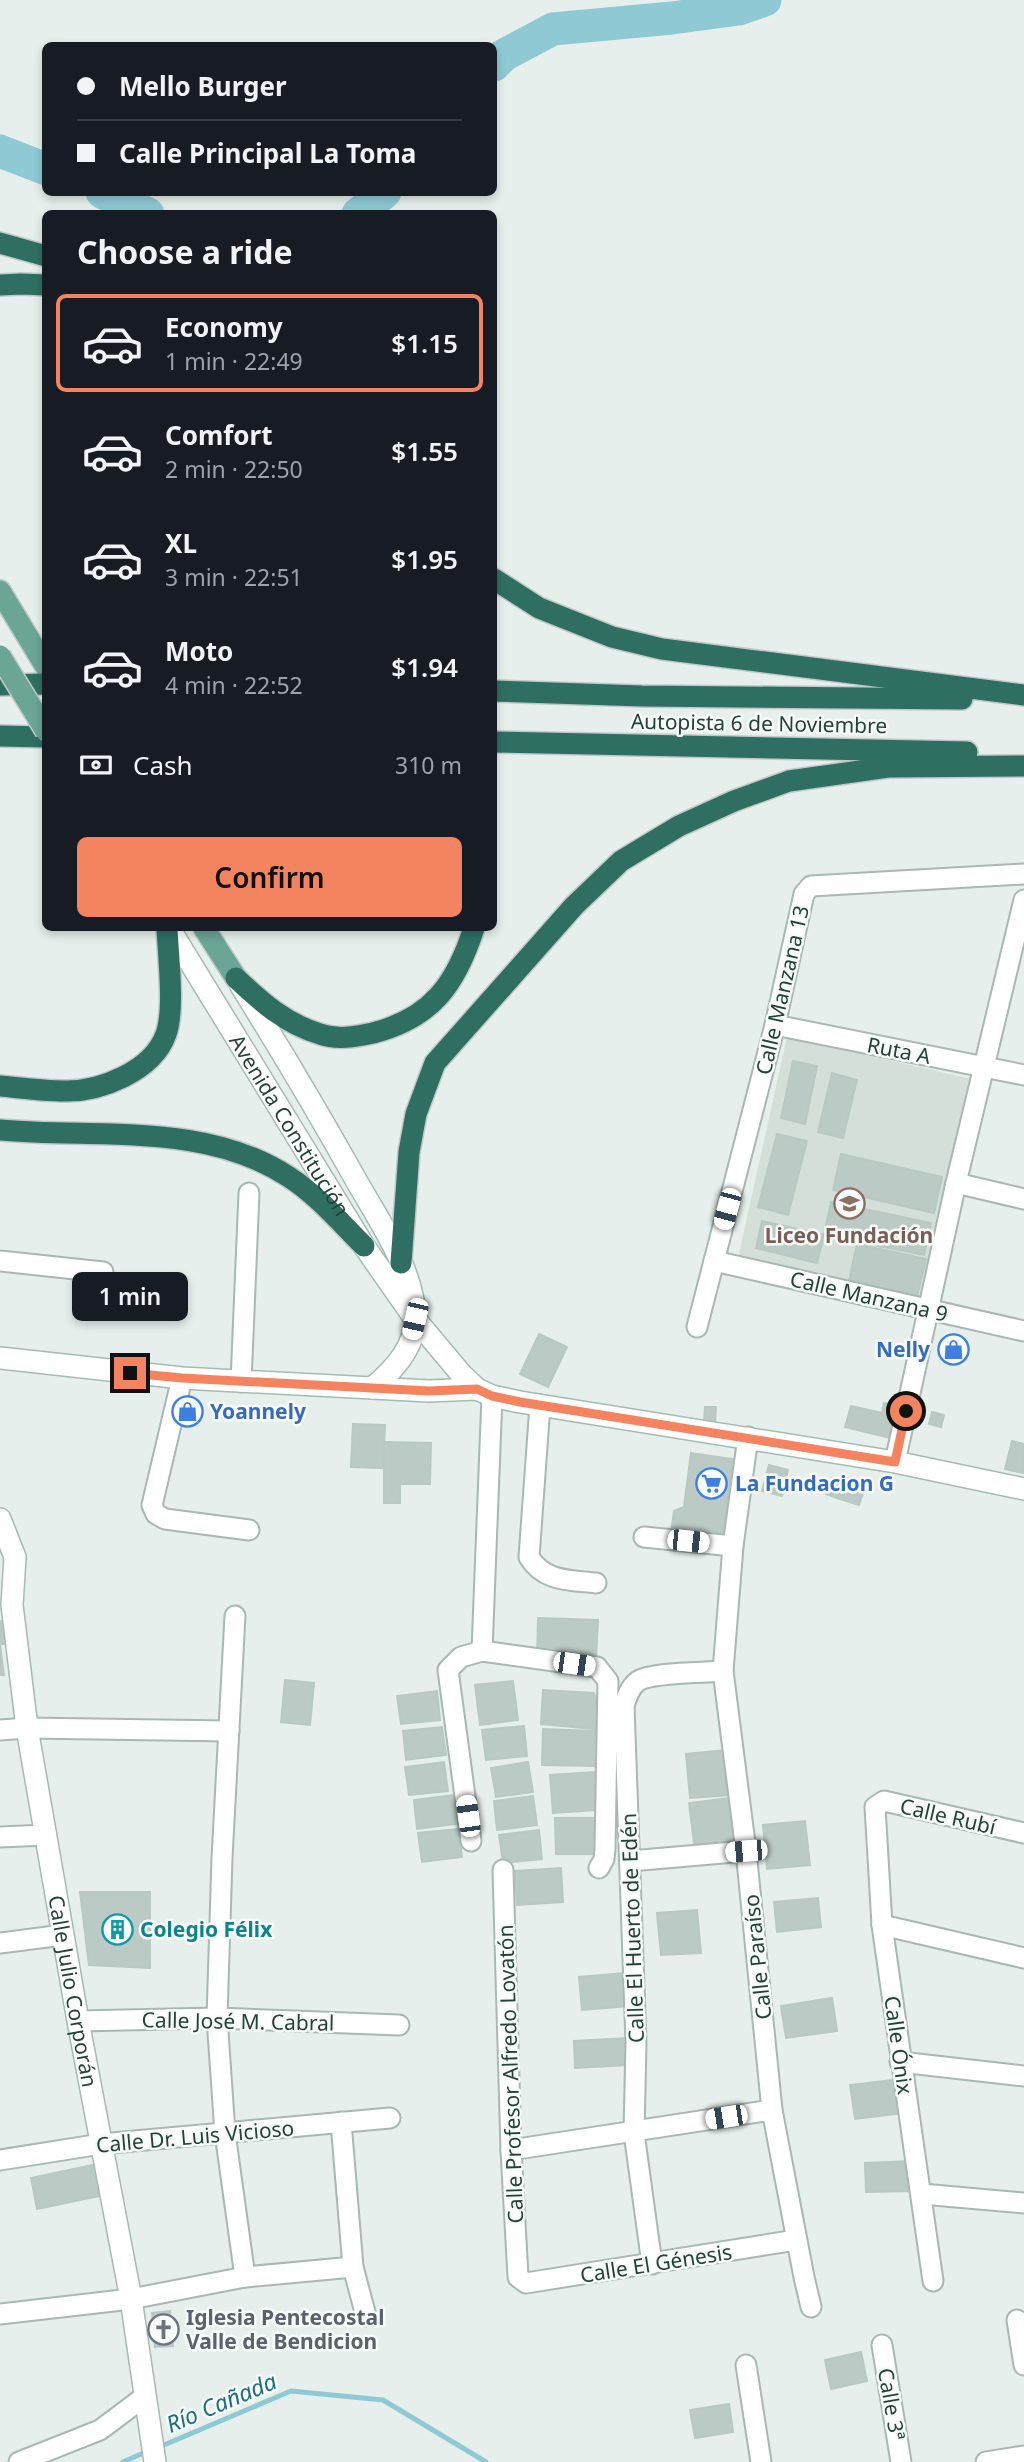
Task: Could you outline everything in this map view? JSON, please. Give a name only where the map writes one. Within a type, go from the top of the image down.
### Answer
[{"type":"highway","points":[[0,243],[42,255]]},
{"type":"highway","points":[[0,285],[42,285]]},
{"type":"highway","points":[[497,581],[539,608],[612,637],[662,649],[1024,697]]},
{"type":"highway","points":[[0,685],[42,684]]},
{"type":"highway","name":"Autopista 6 de Noviembre","points":[[497,691],[642,696],[1024,697]]},
{"type":"highway","points":[[0,736],[42,737]]},
{"type":"highway","name":"Autopista 6 de Noviembre","points":[[497,742],[1024,753]]},
{"type":"highway","points":[[401,1263],[409,1152],[416,1114],[435,1063],[574,906],[621,861],[679,826],[734,801],[789,781],[888,767],[1024,766]]},
{"type":"highway","points":[[0,1086],[67,1091],[96,1087],[136,1071],[149,1060],[166,1033],[169,1014],[168,931]]},
{"type":"highway","points":[[236,978],[264,1005],[294,1024],[322,1035],[352,1038],[386,1030],[412,1018],[436,1001],[452,981],[473,931]]},
{"type":"highway","points":[[0,1130],[174,1138],[225,1148],[260,1160],[290,1177],[364,1246]]},
{"type":"main road","points":[[0,591],[42,660]]},
{"type":"main road","points":[[0,656],[42,724]]},
{"type":"main road","name":"Avenida Constitución","points":[[206,931],[236,978]]},
{"type":"street","name":"Calle Manzana 13","points":[[697,1327],[775,1025],[804,894],[811,886],[1024,874]]},
{"type":"street","points":[[895,1462],[956,1183],[1019,940],[1024,900]]},
{"type":"street","name":"Avenida Constitución","points":[[170,931],[364,1246],[415,1319],[462,1376],[485,1392]]},
{"type":"street","name":"Avenida Constitución","points":[[236,978],[299,1079],[401,1263],[411,1292],[415,1319]]},
{"type":"street","name":"Ruta A","points":[[775,1025],[1024,1075]]},
{"type":"street","points":[[956,1183],[1024,1199]]},
{"type":"street","points":[[242,1382],[249,1193]]},
{"type":"street","points":[[0,1261],[103,1272]]},
{"type":"street","name":"Calle Manzana 9","points":[[714,1261],[1024,1331]]},
{"type":"street","points":[[372,1388],[388,1375],[399,1361],[410,1342],[415,1319]]},
{"type":"street","points":[[0,1358],[182,1378],[485,1392],[540,1405],[895,1462],[1024,1489]]},
{"type":"street","points":[[182,1378],[152,1505],[156,1514],[165,1519],[249,1530]]},
{"type":"street","points":[[482,1651],[485,1392]]},
{"type":"street","points":[[540,1405],[529,1557],[536,1568],[555,1578],[596,1583]]},
{"type":"street","name":"Calle Paraíso","points":[[748,1437],[733,1546],[723,1671],[746,1851],[772,2110],[811,2307]]},
{"type":"street","name":"Calle Julio Corporán","points":[[0,1519],[15,1557],[6,1604],[78,2021],[131,2299],[155,2462]]},
{"type":"street","points":[[644,1537],[733,1546]]},
{"type":"street","points":[[235,1616],[222,1858],[217,2018],[225,2133],[245,2277]]},
{"type":"street","points":[[471,1841],[448,1670],[461,1657],[482,1651],[597,1667],[608,1681],[605,1849],[599,1868]]},
{"type":"street","name":"Calle El Huerto de Edén","points":[[652,2264],[634,2133],[636,2042],[624,1706],[628,1693],[639,1681],[652,1676],[723,1671]]},
{"type":"street","points":[[0,1730],[27,1728],[229,1731]]},
{"type":"street","name":"Calle Rubí","points":[[875,1807],[884,1801],[1024,1833]]},
{"type":"street","name":"Calle Ónix","points":[[875,1807],[882,1925],[933,2281]]},
{"type":"street","points":[[0,1838],[46,1835]]},
{"type":"street","points":[[630,1861],[746,1851]]},
{"type":"street","name":"Calle Profesor Alfredo Lovatón","points":[[503,1870],[511,2150],[518,2277]]},
{"type":"street","points":[[882,1925],[1024,1958]]},
{"type":"street","points":[[0,1943],[63,1935]]},
{"type":"street","name":"Calle José M. Cabral","points":[[78,2021],[217,2018],[399,2025]]},
{"type":"street","points":[[900,2062],[1024,2076]]},
{"type":"street","points":[[511,2150],[772,2110]]},
{"type":"street","name":"Calle Dr. Luis Vicioso","points":[[0,2160],[101,2144],[390,2118]]},
{"type":"street","points":[[341,2122],[353,2267],[366,2316]]},
{"type":"street","points":[[922,2194],[1024,2203]]},
{"type":"street","name":"Calle El Génesis","points":[[518,2277],[526,2283],[796,2240]]},
{"type":"street","points":[[0,2314],[131,2299],[245,2277],[353,2267]]},
{"type":"street","points":[[1017,2320],[1024,2365]]},
{"type":"street","name":"Calle 3ª","points":[[882,2345],[901,2462]]},
{"type":"street","points":[[746,2365],[761,2462]]},
{"type":"street","points":[[19,2462],[100,2430],[144,2397]]},
{"type":"street","points":[[996,2461],[1024,2456]]},
{"type":"shaded area","name":"Liceo Fundación","points":[[787,1037],[976,1080],[925,1306],[737,1263]]},
{"type":"building","points":[[793,1061],[817,1066],[805,1124],[781,1118]]},
{"type":"building","points":[[832,1073],[857,1080],[843,1138],[818,1132]]},
{"type":"building","points":[[777,1134],[807,1141],[788,1215],[758,1207]]},
{"type":"building","points":[[841,1154],[942,1177],[934,1213],[833,1190]]},
{"type":"building","points":[[831,1202],[931,1223],[924,1255],[824,1235]]},
{"type":"building","points":[[762,1221],[824,1235],[817,1263],[756,1248]]},
{"type":"building","points":[[857,1244],[926,1259],[917,1297],[849,1281]]},
{"type":"building","points":[[539,1334],[567,1347],[548,1387],[520,1374]]},
{"type":"building","name":"Nelly","points":[[948,1341],[961,1344],[958,1357],[945,1354]]},
{"type":"building","name":"Yoannely","points":[[183,1398],[195,1401],[190,1424],[178,1422]]},
{"type":"building","points":[[884,1403],[907,1408],[899,1440],[845,1427],[851,1406],[882,1413]]},
{"type":"building","points":[[705,1407],[716,1407],[715,1423],[704,1422]]},
{"type":"building","points":[[932,1412],[944,1415],[941,1427],[929,1424]]},
{"type":"building","points":[[353,1424],[385,1425],[383,1468],[351,1467]]},
{"type":"building","points":[[1012,1441],[1024,1444],[1023,1473],[1005,1469]]},
{"type":"building","points":[[384,1442],[431,1443],[430,1484],[400,1484],[400,1503],[384,1503]]},
{"type":"building","name":"La Fundacion G","points":[[691,1453],[739,1460],[728,1541],[671,1533],[674,1511],[684,1507]]},
{"type":"building","points":[[769,1465],[788,1470],[782,1496],[762,1491]]},
{"type":"building","points":[[844,1477],[866,1484],[859,1505],[837,1498]]},
{"type":"building","points":[[832,1478],[843,1482],[837,1498],[826,1494]]},
{"type":"building","points":[[538,1618],[598,1620],[596,1658],[537,1656]]},
{"type":"building","points":[[0,1621],[7,1621],[8,1644],[0,1644]]},
{"type":"building","points":[[0,1645],[4,1675],[0,1675]]},
{"type":"building","points":[[285,1680],[314,1683],[310,1725],[281,1722]]},
{"type":"building","points":[[513,1681],[518,1720],[480,1725],[475,1685]]},
{"type":"building","points":[[543,1690],[594,1693],[606,1730],[541,1724]]},
{"type":"building","points":[[437,1691],[440,1720],[401,1724],[397,1696]]},
{"type":"building","points":[[524,1726],[527,1756],[486,1760],[482,1730]]},
{"type":"building","points":[[442,1727],[446,1755],[406,1760],[403,1731]]},
{"type":"building","points":[[543,1729],[595,1731],[594,1766],[542,1765]]},
{"type":"building","points":[[726,1750],[731,1795],[690,1798],[686,1754]]},
{"type":"building","points":[[444,1762],[448,1791],[409,1795],[405,1767]]},
{"type":"building","points":[[528,1762],[533,1792],[496,1797],[491,1768]]},
{"type":"building","points":[[595,1772],[597,1810],[553,1813],[550,1775]]},
{"type":"building","points":[[453,1795],[456,1824],[417,1829],[414,1800]]},
{"type":"building","points":[[533,1796],[537,1825],[497,1830],[494,1801]]},
{"type":"building","points":[[729,1798],[736,1846],[695,1851],[689,1803]]},
{"type":"building","points":[[555,1818],[599,1818],[600,1854],[556,1854]]},
{"type":"building","points":[[805,1821],[810,1865],[767,1869],[763,1825]]},
{"type":"building","points":[[458,1829],[462,1857],[422,1862],[418,1833]]},
{"type":"building","points":[[539,1830],[542,1859],[503,1863],[499,1835]]},
{"type":"building","points":[[561,1868],[563,1902],[517,1905],[515,1871]]},
{"type":"building","name":"Colegio Félix","points":[[80,1892],[150,1892],[150,1968],[89,1965]]},
{"type":"building","points":[[818,1898],[821,1927],[777,1932],[774,1902]]},
{"type":"building","points":[[697,1910],[701,1953],[661,1955],[657,1913]]},
{"type":"building","points":[[625,1973],[629,2006],[582,2010],[579,1977]]},
{"type":"building","points":[[832,1998],[837,2031],[786,2038],[781,2006]]},
{"type":"building","points":[[628,2038],[629,2065],[575,2068],[574,2041]]},
{"type":"building","points":[[900,2079],[905,2113],[855,2119],[850,2085]]},
{"type":"building","points":[[913,2161],[913,2191],[866,2192],[865,2163]]},
{"type":"building","points":[[102,2163],[109,2194],[37,2209],[31,2178]]},
{"type":"building","name":"Iglesia Pentecostal Valle de Bendicion","points":[[170,2311],[173,2346],[155,2347],[152,2313]]},
{"type":"building","points":[[861,2352],[867,2381],[831,2389],[825,2360]]},
{"type":"building","points":[[729,2404],[733,2432],[695,2438],[690,2410]]},
{"type":"waterway","points":[[497,62],[504,55],[553,29],[739,9],[765,0]]},
{"type":"waterway","points":[[0,151],[42,167]]},
{"type":"waterway","points":[[110,196],[140,210]]},
{"type":"waterway","points":[[363,210],[380,196]]},
{"type":"waterway","name":"Río Cañada","points":[[157,2448],[291,2391],[383,2400],[486,2462]]},
{"type":"waterway","name":"Río Cañada","points":[[123,2462],[148,2451]]},
{"type":"place","name":"Liceo Fundación","points":[[849,1203]]},
{"type":"place","name":"Nelly","points":[[953,1349]]},
{"type":"place","name":"Yoannely","points":[[187,1411]]},
{"type":"place","name":"La Fundacion G","points":[[712,1483]]},
{"type":"place","name":"Colegio Félix","points":[[117,1929]]},
{"type":"place","name":"Iglesia Pentecostal Valle de Bendicion","points":[[163,2329]]},
{"type":"route","points":[[130,1373],[429,1391],[477,1389],[492,1396],[520,1402],[895,1462],[906,1411]]}]
